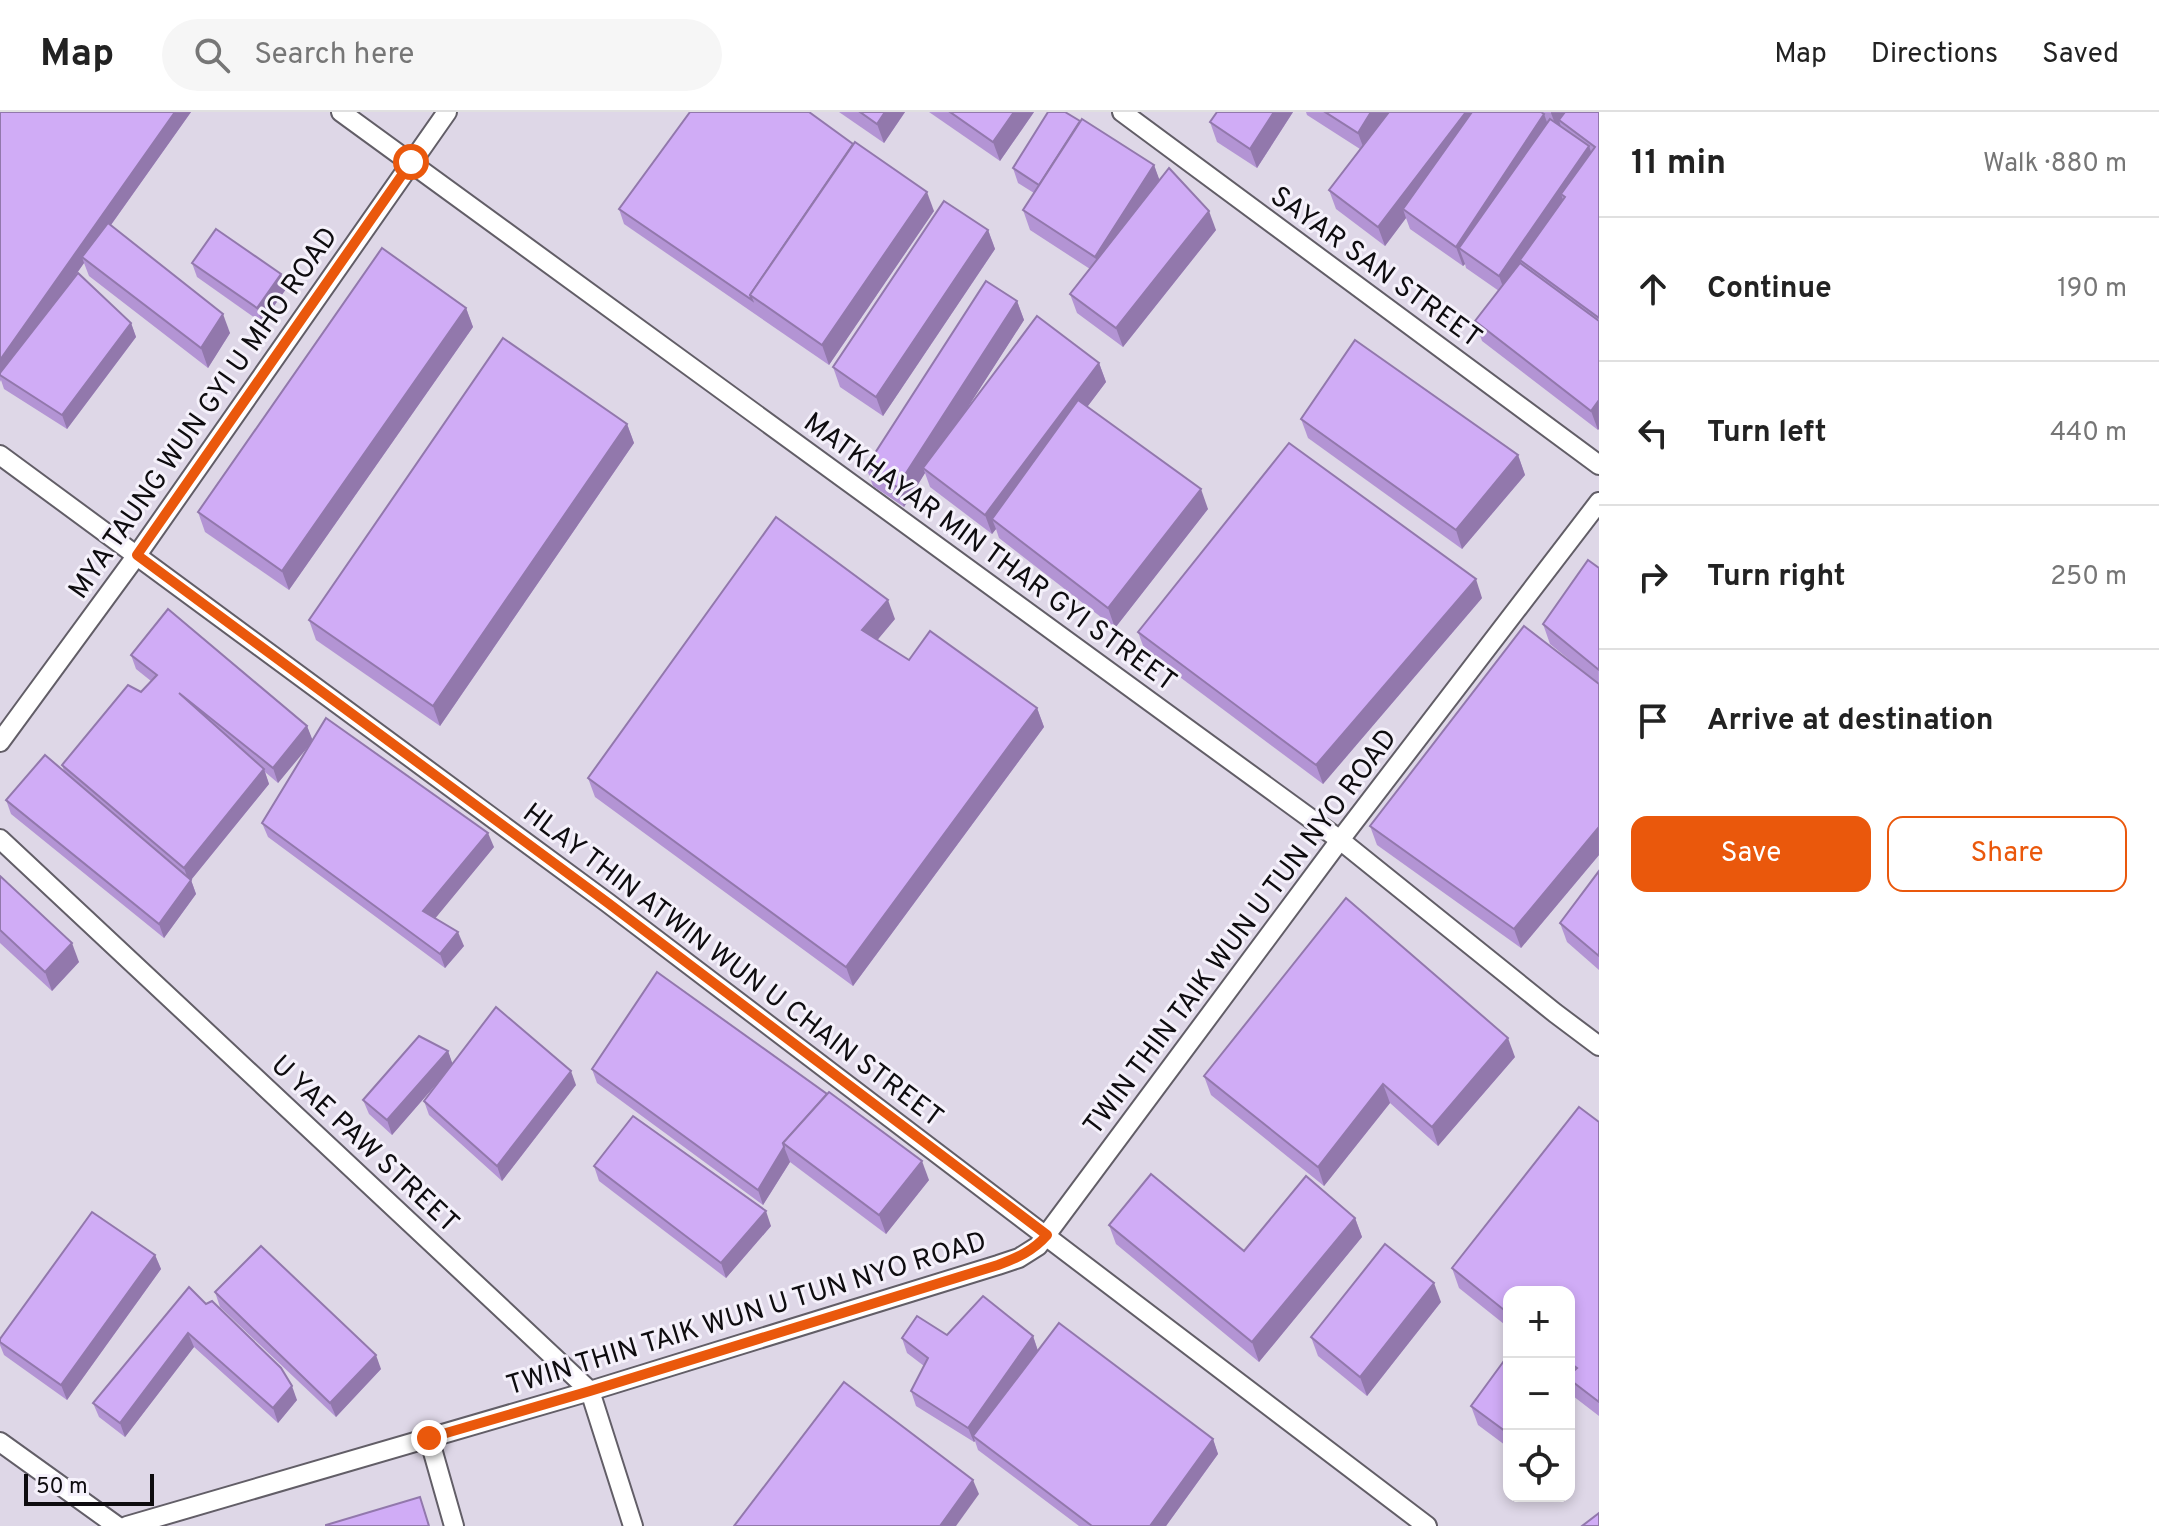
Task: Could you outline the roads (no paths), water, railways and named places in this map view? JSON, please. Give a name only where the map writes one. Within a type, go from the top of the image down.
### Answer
[{"type":"street","name":"MATKHAYAR MIN THAR GYI STREET","points":[[341,112],[1340,840],[1599,1046]]},
{"type":"street","name":"MYA TAUNG WUN GYI U MHO ROAD","points":[[0,742],[137,555],[447,112]]},
{"type":"street","name":"SAYAR SAN STREET","points":[[1122,112],[1599,465]]},
{"type":"street","name":"HLAY THIN ATWIN WUN U CHAIN STREET","points":[[0,455],[621,912],[1427,1526]]},
{"type":"street","name":"TWIN THIN TAIK WUN U TUN NYO ROAD","points":[[127,1526],[590,1391],[998,1265],[1019,1258],[1038,1246],[1340,840],[1599,502]]},
{"type":"street","name":"U YAE PAW STREET","points":[[0,839],[590,1391],[633,1526]]},
{"type":"street","points":[[429,1438],[454,1526]]},
{"type":"street","points":[[0,1442],[117,1526]]}]
